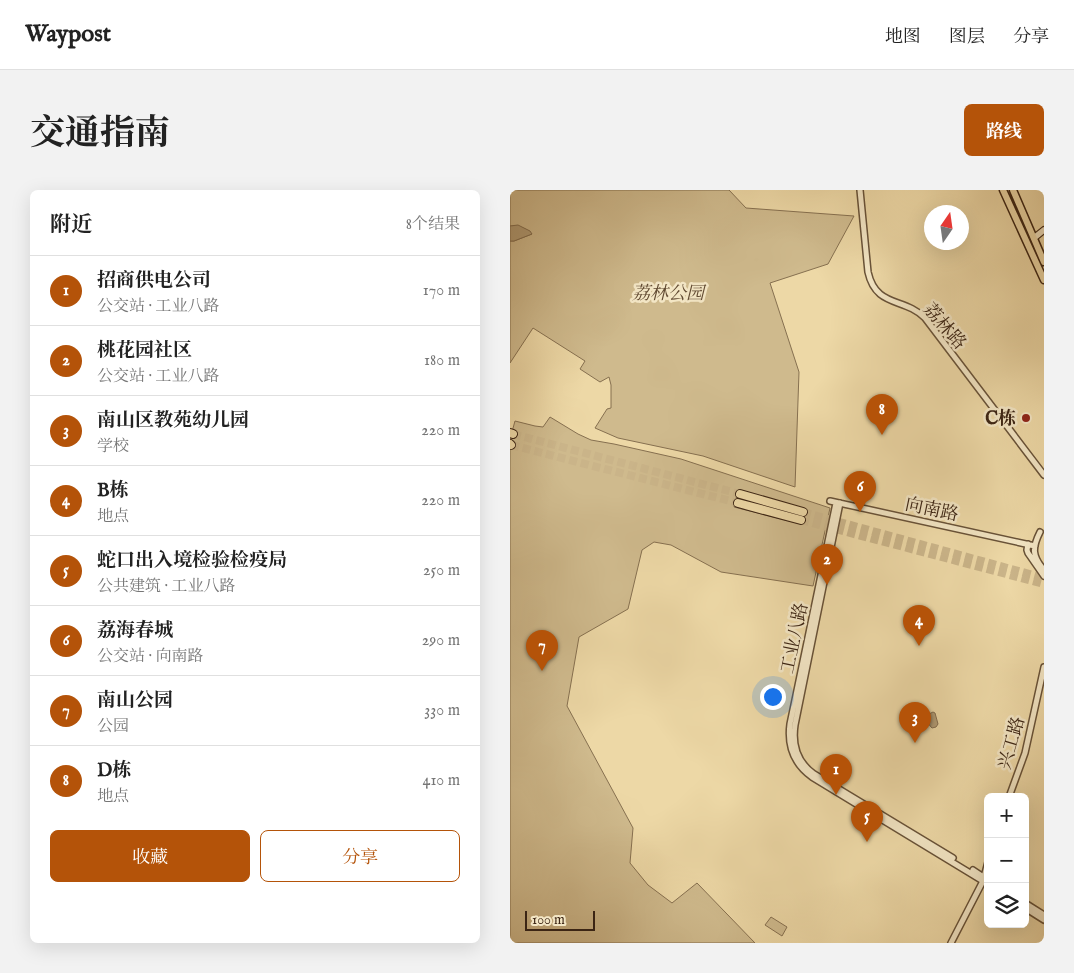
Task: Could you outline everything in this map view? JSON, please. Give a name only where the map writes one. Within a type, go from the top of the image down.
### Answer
[{"type":"highway","points":[[739,499],[802,516]]},
{"type":"main road","points":[[1004,190],[1044,280]]},
{"type":"main road","points":[[1012,190],[1044,262]]},
{"type":"main road","points":[[1034,238],[1044,230]]},
{"type":"street","name":"荔林路","points":[[860,190],[868,272],[875,290],[884,297],[916,310],[925,318],[1044,475]]},
{"type":"street","name":"向南路","points":[[836,502],[1035,546]]},
{"type":"street","name":"工业八路","points":[[836,502],[794,725],[796,752],[802,764],[814,774],[984,879]]},
{"type":"street","points":[[1042,530],[1028,544],[1027,550],[1044,576]]},
{"type":"street","points":[[1042,530],[1035,546],[1036,557],[1044,570]]},
{"type":"street","name":"兴工路","points":[[1010,793],[1025,753],[1044,667]]},
{"type":"street","points":[[951,943],[984,882]]},
{"type":"street","points":[[1029,906],[1044,915]]},
{"type":"street","points":[[1029,911],[1044,920]]},
{"type":"green space","name":"荔林公园","points":[[510,190],[729,190],[746,208],[854,216],[828,264],[770,283],[799,372],[795,487],[703,456],[618,438],[595,428],[607,409],[611,408],[609,377],[600,382],[580,369],[585,361],[533,328],[510,363],[510,241],[532,234],[519,227],[510,226]]},
{"type":"green space","points":[[550,417],[591,440],[681,459],[830,508],[813,586],[721,572],[671,545],[654,542],[642,550],[628,609],[579,637],[567,706],[633,828],[630,863],[648,885],[672,903],[697,883],[755,943],[510,943],[510,439],[515,421],[543,427]],"holes":[[[738,490],[805,509],[801,524],[734,507]]]},
{"type":"green space","points":[[771,917],[787,927],[782,936],[765,925]]},
{"type":"shaded area","points":[[518,225],[532,234],[510,241],[510,226]]},
{"type":"shaded area","points":[[923,712],[935,713],[938,724],[936,727],[931,727],[922,716]]},
{"type":"tunnel","points":[[513,434],[740,494]]},
{"type":"tunnel","points":[[511,445],[738,503]]},
{"type":"tunnel","points":[[803,512],[1044,578]]},
{"type":"tunnel","points":[[801,520],[1044,584]]},
{"type":"place","name":"C栋","points":[[1026,418]]},
{"type":"place","name":"D栋","points":[[882,435]]},
{"type":"place","name":"荔海春城","points":[[860,512]]},
{"type":"place","name":"桃花园社区","points":[[827,585]]},
{"type":"place","name":"B栋","points":[[919,646]]},
{"type":"place","name":"南山公园","points":[[542,671]]},
{"type":"place","name":"南山区教苑幼儿园","points":[[915,743]]},
{"type":"place","name":"招商供电公司","points":[[836,795]]},
{"type":"place","name":"蛇口出入境检验检疫局","points":[[867,842]]}]
